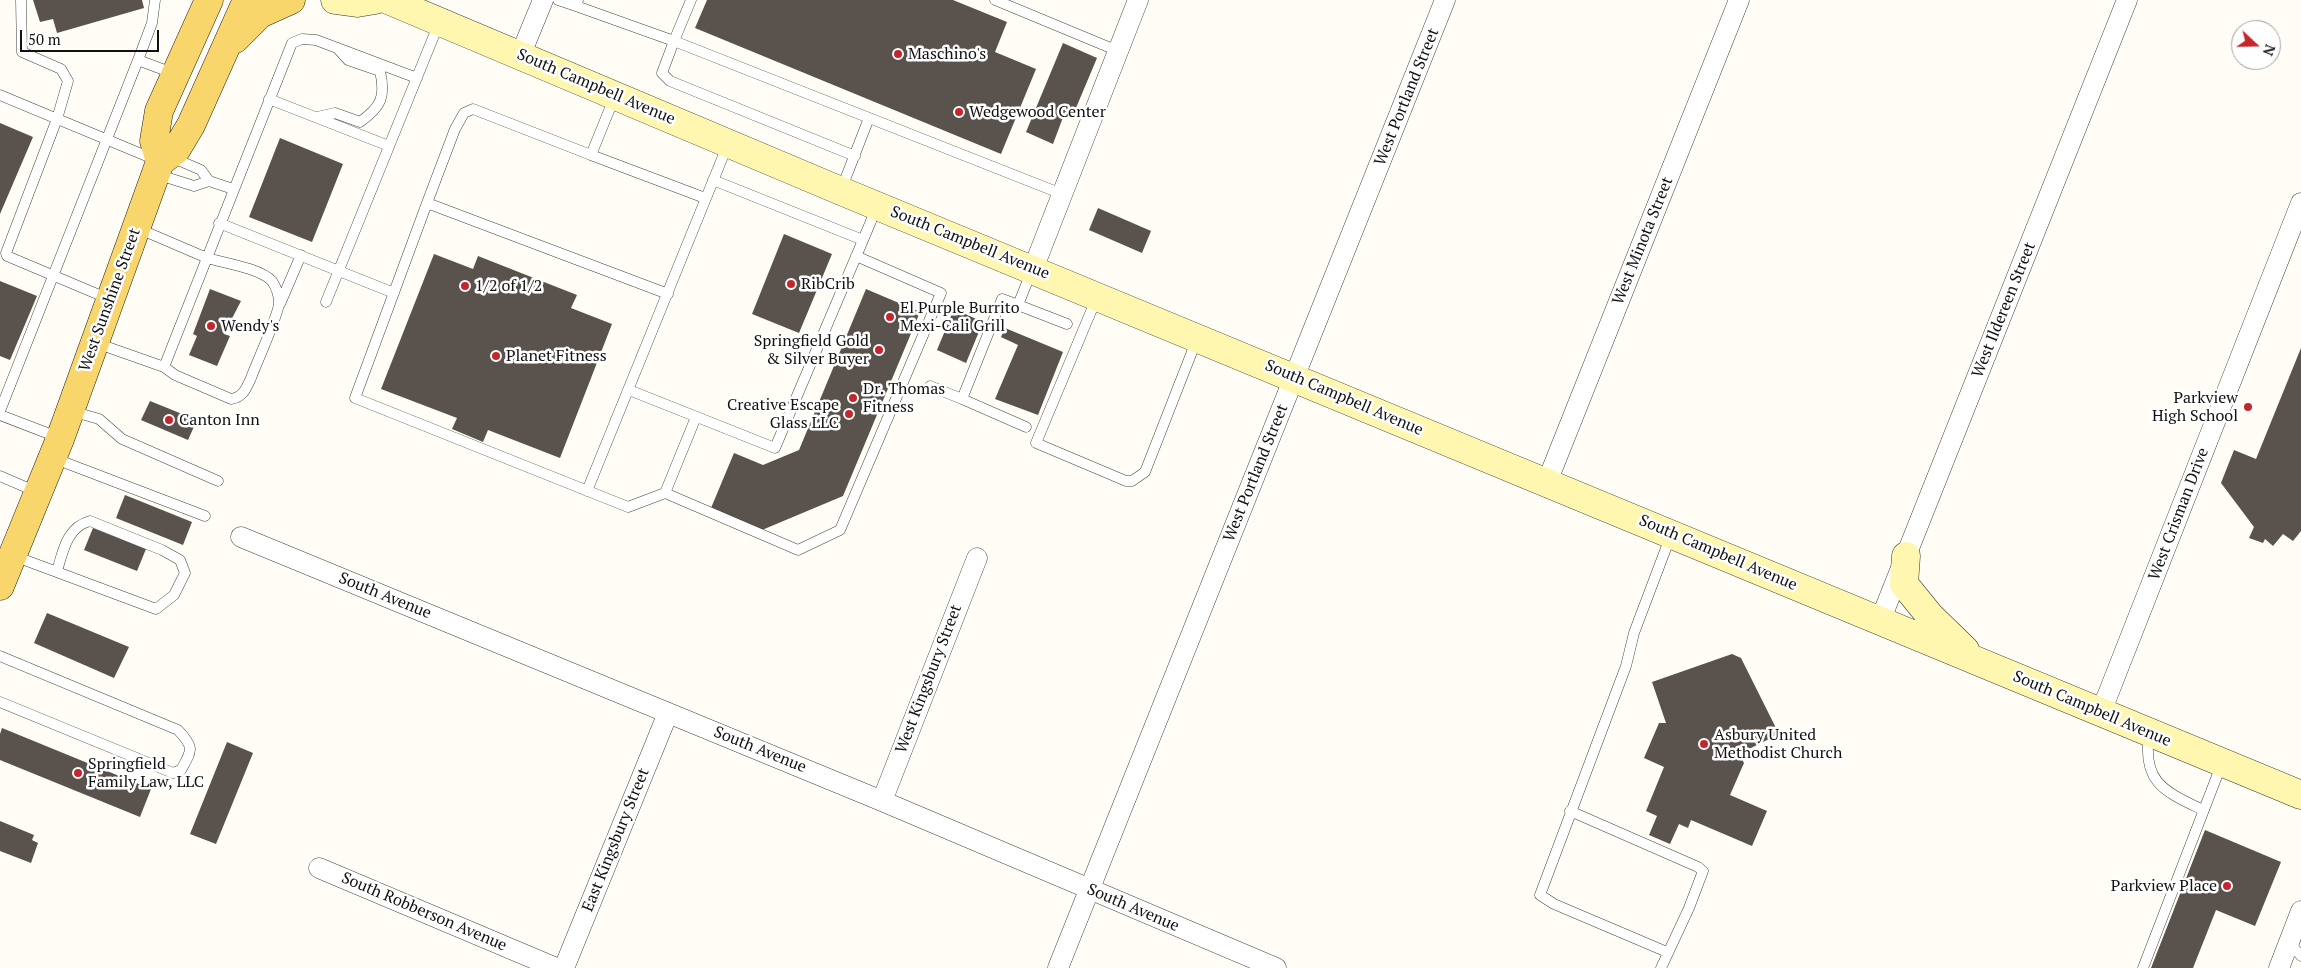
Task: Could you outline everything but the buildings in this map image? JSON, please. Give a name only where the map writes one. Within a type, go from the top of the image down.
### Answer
[{"type":"main road","points":[[191,40],[194,0]]},
{"type":"main road","points":[[161,164],[154,141],[159,111],[209,0]]},
{"type":"main road","name":"West Sunshine Street","points":[[0,586],[56,448],[161,164],[176,150],[191,125],[247,0]]},
{"type":"main road","points":[[223,54],[247,25],[260,14],[291,0]]},
{"type":"main road","points":[[335,0],[357,4],[375,0]]},
{"type":"main road","name":"South Campbell Avenue","points":[[388,0],[841,191],[1295,377],[2301,796]]},
{"type":"main road","points":[[1906,556],[1904,584],[1930,616],[1975,660]]},
{"type":"street","points":[[520,56],[543,0]]},
{"type":"street","points":[[1033,269],[1138,0]]},
{"type":"street","name":"West Portland Street","points":[[1058,968],[1445,0]]},
{"type":"street","name":"West Minota Street","points":[[1547,482],[1739,0]]},
{"type":"street","name":"West Ildereen Street","points":[[1880,621],[2128,0]]},
{"type":"street","name":"West Crisman Drive","points":[[2101,712],[2301,203]]},
{"type":"street","name":"South Avenue","points":[[242,537],[882,801],[1276,968]]},
{"type":"street","name":"West Kingsbury Street","points":[[882,801],[977,558]]},
{"type":"street","name":"East Kingsbury Street","points":[[564,968],[668,713]]},
{"type":"street","name":"South Robberson Avenue","points":[[319,868],[556,968]]},
{"type":"street","points":[[2279,968],[2295,949],[2301,911]]},
{"type":"lane","points":[[21,0],[22,52],[61,68],[68,81],[57,119],[6,252],[7,256],[54,274],[110,300]]},
{"type":"lane","points":[[0,411],[152,23],[155,0]]},
{"type":"lane","points":[[558,0],[577,3],[1062,194]]},
{"type":"lane","points":[[690,0],[662,73],[670,81],[855,156]]},
{"type":"lane","points":[[995,0],[1118,51]]},
{"type":"lane","points":[[326,302],[440,22]]},
{"type":"lane","points":[[164,367],[219,223],[292,43],[302,39],[316,40],[417,78]]},
{"type":"lane","points":[[317,117],[335,113],[360,122],[375,111],[384,90],[380,72],[348,60],[335,47]]},
{"type":"lane","points":[[138,60],[176,74]]},
{"type":"lane","points":[[0,95],[161,164],[194,186],[209,181]]},
{"type":"lane","points":[[591,155],[616,96]]},
{"type":"lane","points":[[270,99],[389,146]]},
{"type":"lane","points":[[705,198],[473,109],[464,113],[455,129],[355,398],[628,507],[664,493],[798,550],[840,530],[941,293],[856,256]]},
{"type":"lane","points":[[841,191],[869,118]]},
{"type":"lane","points":[[587,491],[728,143]]},
{"type":"lane","points":[[161,164],[201,170],[209,181],[233,189]]},
{"type":"lane","points":[[713,180],[863,240]]},
{"type":"lane","points":[[427,203],[668,294]]},
{"type":"lane","points":[[629,390],[775,448],[878,206]]},
{"type":"lane","points":[[219,223],[394,293]]},
{"type":"lane","points":[[136,228],[207,258],[227,262],[271,280],[277,291],[280,304]]},
{"type":"lane","points":[[95,342],[164,367],[175,375],[231,399],[238,397],[248,384],[301,255]]},
{"type":"lane","points":[[1018,305],[1033,269]]},
{"type":"lane","points":[[1098,296],[1036,442],[1126,481],[1132,480],[1145,472],[1198,337]]},
{"type":"lane","points":[[962,399],[1002,298],[1067,324]]},
{"type":"lane","points":[[930,386],[1026,427]]},
{"type":"lane","points":[[70,410],[100,419],[122,439],[218,481]]},
{"type":"lane","points":[[0,415],[56,448],[205,516]]},
{"type":"lane","points":[[664,493],[696,417]]},
{"type":"lane","points":[[0,476],[38,492]]},
{"type":"lane","points":[[13,556],[156,609],[174,595],[185,572],[180,560],[162,550],[90,522],[79,524],[67,539],[57,571]]},
{"type":"lane","points":[[1667,952],[1543,899],[1540,895],[1626,666],[1634,633],[1672,534]]},
{"type":"lane","points":[[0,656],[178,730],[190,742],[191,751],[181,770],[173,773],[0,702]]},
{"type":"lane","points":[[2149,732],[2146,752],[2154,780],[2173,796],[2203,810]]},
{"type":"lane","points":[[2143,968],[2222,762]]},
{"type":"lane","points":[[1570,812],[1698,867],[1703,871],[1661,968]]},
{"type":"place","name":"Maschino's","points":[[898,54]]},
{"type":"place","name":"Wedgewood Center","points":[[959,112]]},
{"type":"place","name":"RibCrib","points":[[791,284]]},
{"type":"place","name":"1/2 of 1/2","points":[[465,286]]},
{"type":"place","name":"El Purple Burrito Mexi-Cali Grill","points":[[890,317]]},
{"type":"place","name":"Wendy's","points":[[211,326]]},
{"type":"place","name":"Springfield Gold & Silver Buyer","points":[[879,350]]},
{"type":"place","name":"Planet Fitness","points":[[496,356]]},
{"type":"place","name":"Dr. Thomas Fitness","points":[[853,398]]},
{"type":"place","name":"Parkview High School","points":[[2248,407]]},
{"type":"place","name":"Creative Escape Glass LLC","points":[[849,414]]},
{"type":"place","name":"Canton Inn","points":[[169,420]]},
{"type":"place","name":"Asbury United Methodist Church","points":[[1704,744]]},
{"type":"place","name":"Springfield Family Law, LLC","points":[[78,773]]},
{"type":"place","name":"Parkview Place","points":[[2227,886]]}]
